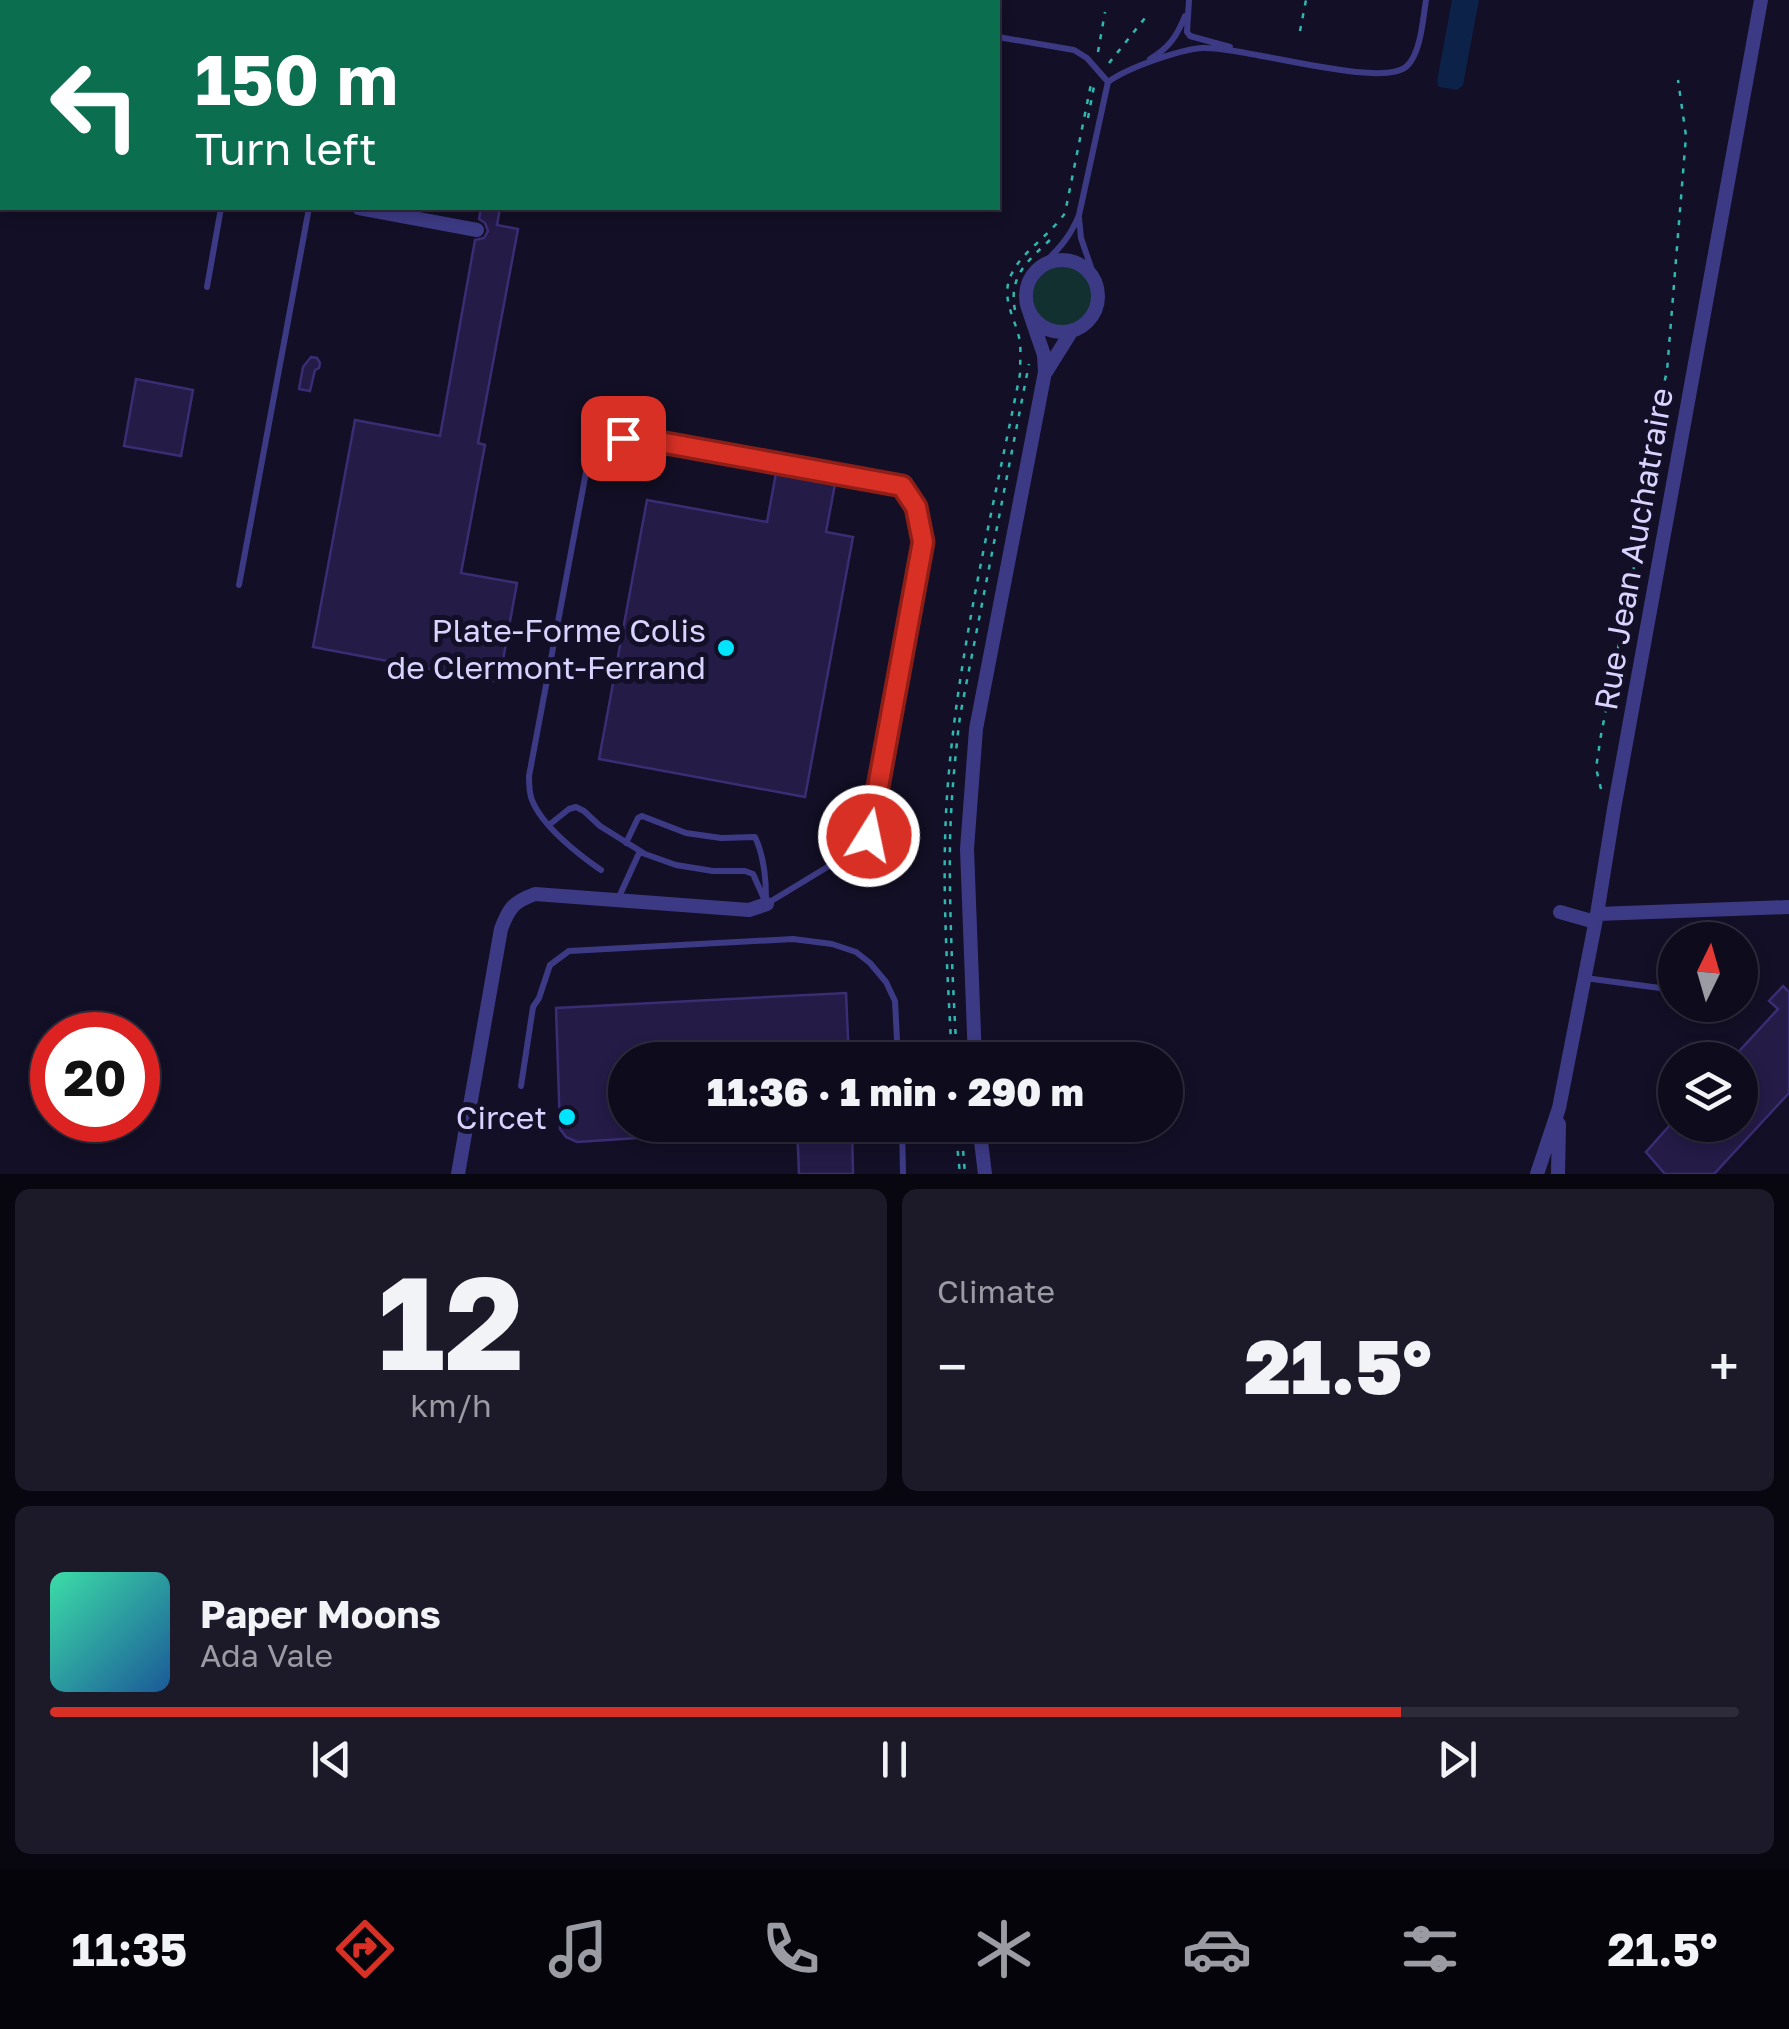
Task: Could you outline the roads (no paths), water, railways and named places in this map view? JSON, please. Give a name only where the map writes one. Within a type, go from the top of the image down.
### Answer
[{"type":"street","name":"Rue Jean Auchatraire","points":[[1538,1174],[1559,1108],[1596,918],[1762,0]]},
{"type":"street","points":[[370,210],[476,230]]},
{"type":"street","points":[[974,1042],[967,849],[976,729],[1045,372],[1044,355],[1030,314],[1026,302],[1026,290],[1039,268],[1058,260],[1069,260],[1088,270],[1095,279],[1099,300],[1082,328],[1059,333],[1038,324],[1030,314]]},
{"type":"street","points":[[1045,372],[1071,332]]},
{"type":"street","points":[[458,1174],[501,929],[508,909],[535,894],[749,910],[766,904]]},
{"type":"street","points":[[1560,912],[1596,918],[1789,907]]},
{"type":"street","name":"Rue Jean Auchatraire","points":[[1558,1174],[1559,1108]]},
{"type":"street","points":[[981,1142],[985,1174]]},
{"type":"lane","points":[[1189,0],[1190,36],[1240,51]]},
{"type":"lane","points":[[1142,64],[1201,48],[1389,74],[1407,66],[1418,45],[1426,0]]},
{"type":"lane","points":[[1039,268],[1071,235],[1079,215],[1108,82],[1167,48],[1187,10]]},
{"type":"lane","points":[[1000,37],[1074,50],[1087,58],[1108,82]]},
{"type":"lane","points":[[206,287],[221,210]]},
{"type":"lane","points":[[240,585],[309,210]]},
{"type":"lane","points":[[1079,215],[1081,238],[1095,279]]},
{"type":"lane","points":[[601,870],[580,857],[549,825],[531,798],[529,776],[587,467],[606,445],[623,438],[902,486],[916,507],[923,542],[869,836],[862,846],[766,904]]},
{"type":"lane","points":[[549,825],[576,807],[626,843],[676,865],[753,874],[766,904]]},
{"type":"lane","points":[[626,843],[642,816],[686,833],[754,838],[766,876],[766,904]]},
{"type":"lane","points":[[617,900],[640,851]]},
{"type":"lane","points":[[521,1086],[530,1020],[550,965],[569,950],[793,940],[832,944],[856,952],[878,972],[892,993],[897,1042]]},
{"type":"lane","points":[[1584,978],[1658,988]]},
{"type":"lane","points":[[902,1142],[903,1174]]},
{"type":"water","points":[[1452,0],[1479,0],[1463,85],[1457,90],[1439,87],[1437,81]]},
{"type":"place","name":"Plate-Forme Colis de Clermont-Ferrand","points":[[726,648]]},
{"type":"place","name":"Circet","points":[[567,1117]]}]
